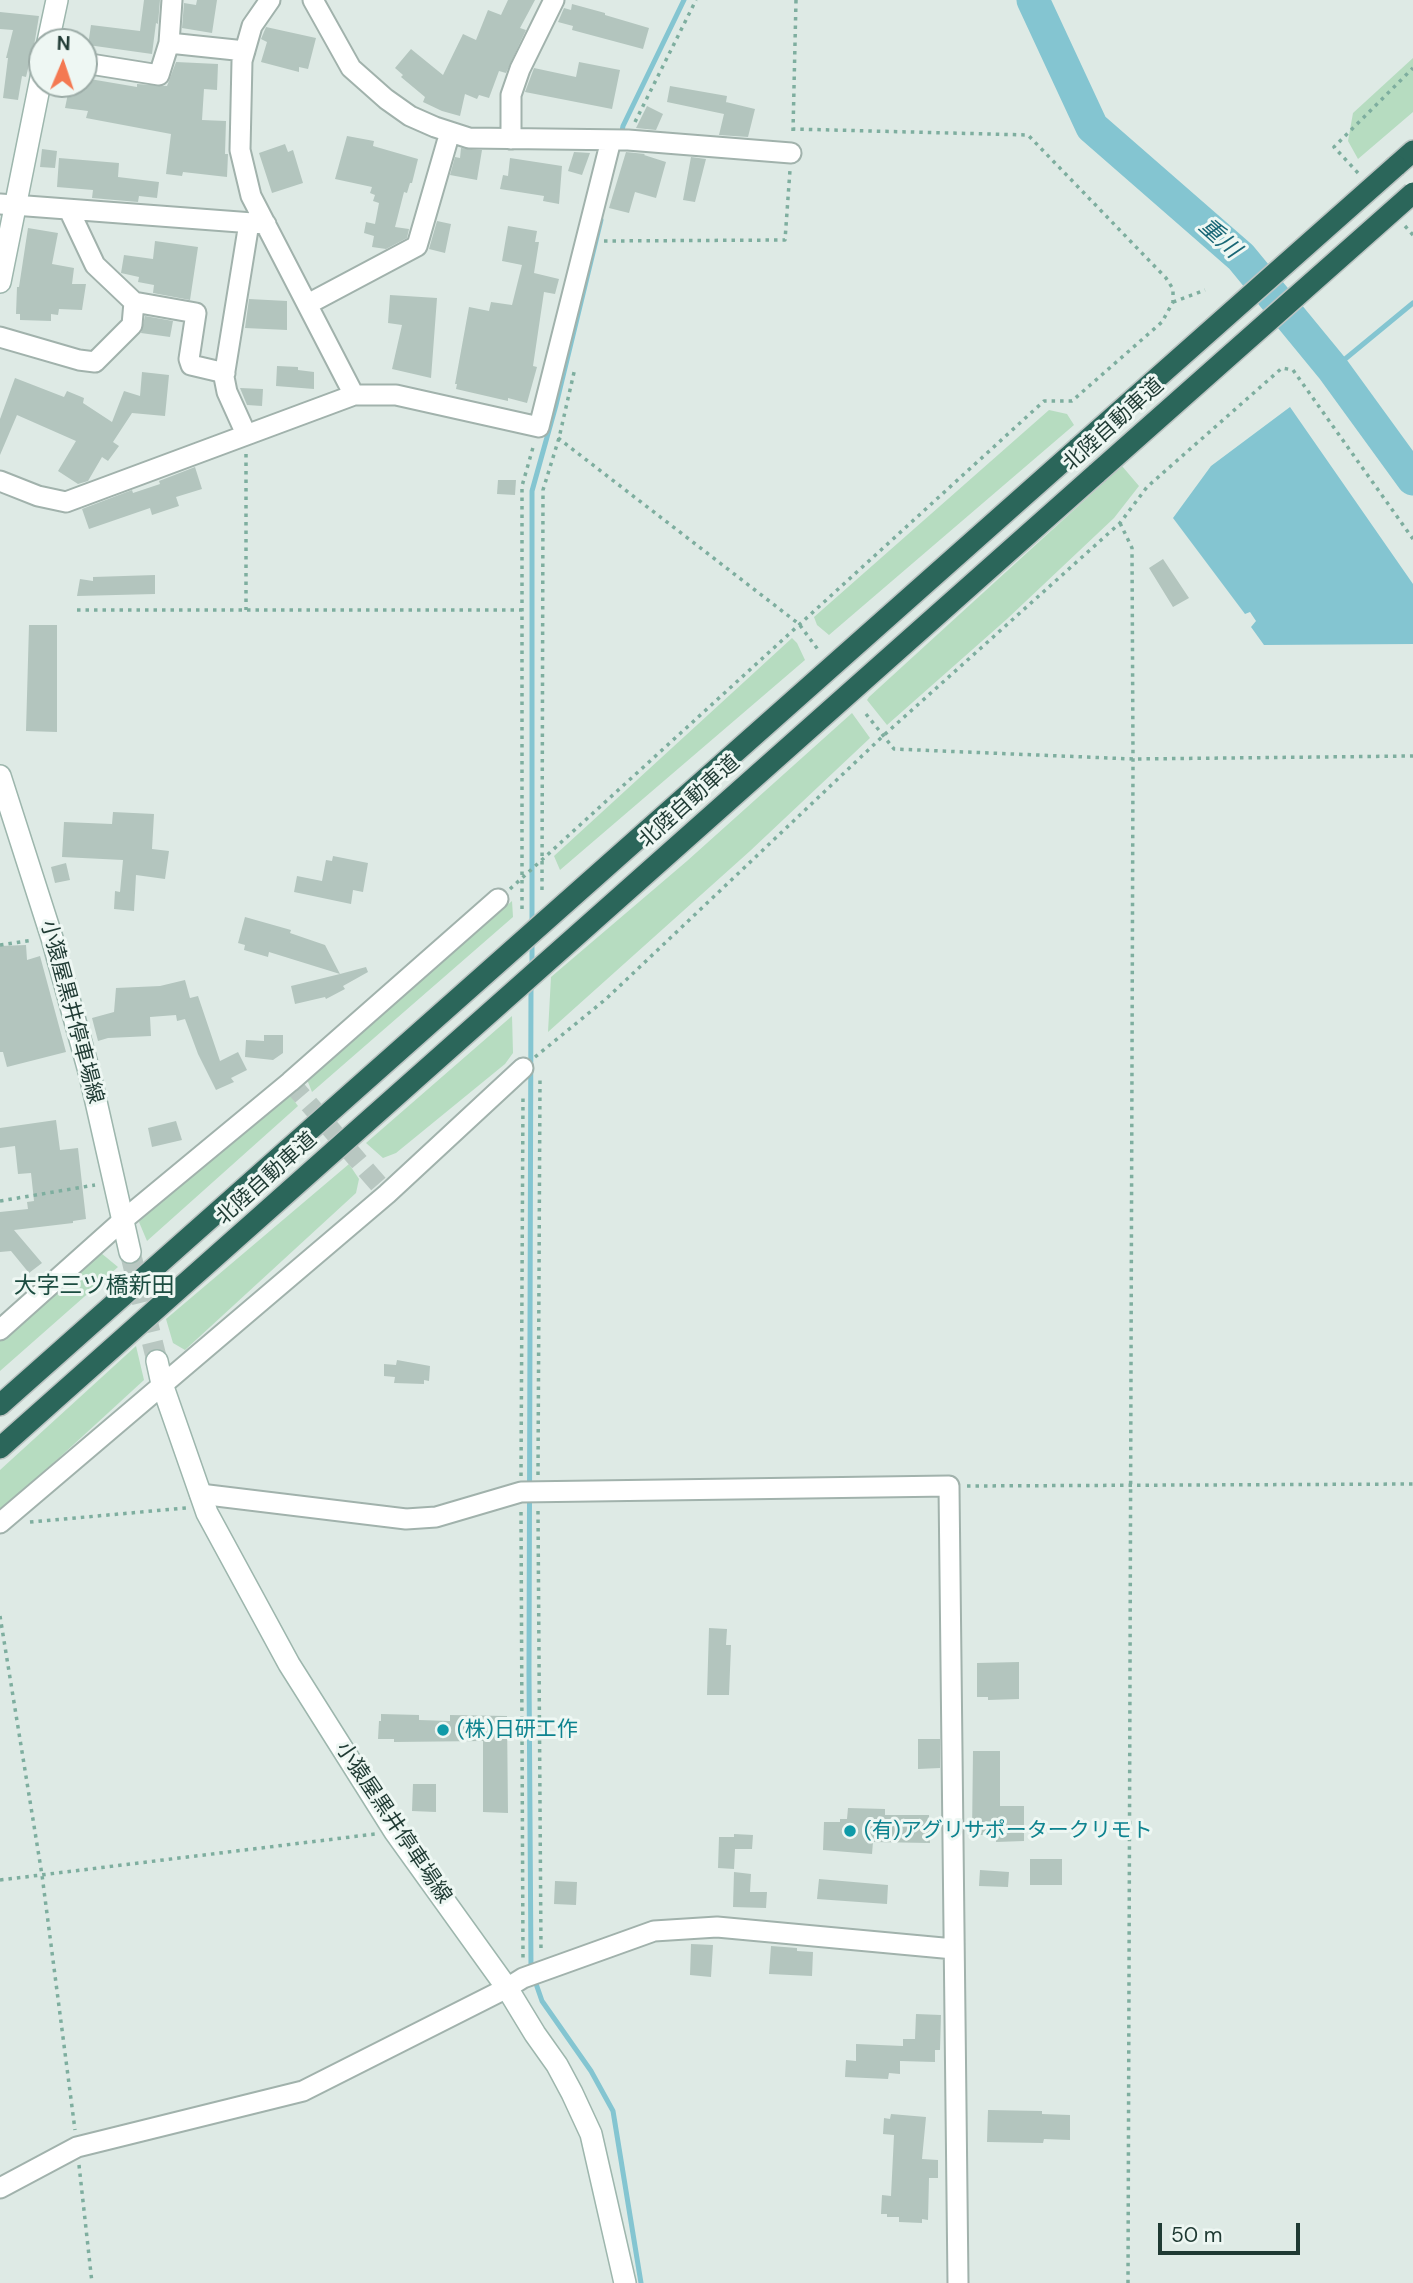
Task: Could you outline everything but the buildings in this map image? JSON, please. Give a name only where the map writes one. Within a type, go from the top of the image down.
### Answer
[{"type":"highway","name":"北陸自動車道","points":[[0,1405],[1413,151]]},
{"type":"highway","name":"北陸自動車道","points":[[0,1448],[1413,193]]},
{"type":"main road","points":[[51,28],[57,0]]},
{"type":"main road","points":[[0,282],[8,205],[36,98]]},
{"type":"main road","name":"小猿屋黒井停車場線","points":[[0,776],[52,938],[90,1075],[130,1252]]},
{"type":"main road","name":"小猿屋黒井停車場線","points":[[157,1362],[202,1500],[289,1664],[395,1832],[524,1978],[535,2034],[557,2064],[591,2134],[625,2283]]},
{"type":"street","points":[[98,65],[159,75],[169,43],[172,0]]},
{"type":"street","points":[[270,0],[252,26],[242,61],[240,150],[257,223],[307,304],[354,395]]},
{"type":"street","points":[[313,0],[351,68],[410,116],[450,132],[469,138],[620,140],[791,153]]},
{"type":"street","points":[[511,139],[511,94],[520,69],[554,0]]},
{"type":"street","points":[[169,43],[245,51]]},
{"type":"street","points":[[307,304],[418,246],[450,132]]},
{"type":"street","points":[[0,481],[38,496],[66,502],[354,395],[396,395],[539,427],[620,140]]},
{"type":"street","points":[[8,205],[257,223]]},
{"type":"street","points":[[69,209],[95,265],[134,302],[196,313],[189,359],[191,365],[225,373]]},
{"type":"street","points":[[246,434],[227,392],[225,373],[257,223]]},
{"type":"street","points":[[0,337],[79,360],[95,362],[132,325],[134,302]]},
{"type":"street","points":[[0,1330],[122,1221],[290,1082],[498,899]]},
{"type":"street","points":[[0,1522],[387,1194],[523,1068]]},
{"type":"street","points":[[202,1500],[406,1519],[436,1517],[529,1492],[949,1486],[958,2283]]},
{"type":"street","points":[[0,2188],[77,2147],[303,2091],[524,1978],[654,1931],[717,1927],[954,1949]]},
{"type":"path","points":[[620,140],[640,112],[696,0]]},
{"type":"path","points":[[602,253],[605,240],[785,240],[793,130],[796,0]]},
{"type":"path","points":[[1361,177],[1334,148],[1413,68]]},
{"type":"path","points":[[498,899],[1044,401],[1072,401],[1162,322],[1173,302],[1173,289],[1166,278],[1028,135],[793,130]]},
{"type":"path","points":[[1404,225],[1413,235]]},
{"type":"path","points":[[1173,302],[1205,290]]},
{"type":"path","points":[[542,890],[542,490],[559,438],[578,359]]},
{"type":"path","points":[[524,1978],[529,1492],[523,1068],[606,999],[883,736],[1120,523],[1147,487],[1282,368],[1293,370],[1413,539]]},
{"type":"path","points":[[522,909],[522,486],[539,427],[559,438],[799,624],[824,658]]},
{"type":"path","points":[[246,434],[246,610]]},
{"type":"path","points":[[1120,523],[1132,548],[1133,760],[1128,2283]]},
{"type":"path","points":[[77,610],[522,610]]},
{"type":"path","points":[[866,714],[894,749],[1133,760],[1413,756]]},
{"type":"path","points":[[0,945],[52,938]]},
{"type":"path","points":[[524,1978],[529,1492],[540,1054]]},
{"type":"path","points":[[0,1201],[114,1182]]},
{"type":"path","points":[[949,1486],[1413,1484]]},
{"type":"path","points":[[27,1522],[202,1500]]},
{"type":"path","points":[[0,1616],[42,1875],[92,2283]]},
{"type":"path","points":[[0,1880],[395,1832]]},
{"type":"green space","points":[[1413,58],[1413,112],[1358,159],[1348,141],[1353,113]]},
{"type":"green space","points":[[1049,410],[1067,414],[1074,425],[829,635],[817,625],[814,617]]},
{"type":"green space","points":[[1122,466],[1139,486],[1114,518],[1007,619],[887,725],[867,700],[869,697]]},
{"type":"green space","points":[[792,638],[805,660],[560,870],[554,856]]},
{"type":"green space","points":[[852,713],[870,738],[750,851],[548,1032],[551,977],[687,861]]},
{"type":"green space","points":[[512,901],[513,917],[312,1092],[306,1077]]},
{"type":"green space","points":[[512,1016],[513,1053],[505,1064],[396,1153],[383,1158],[366,1143]]},
{"type":"green space","points":[[289,1094],[298,1106],[147,1241],[139,1222],[143,1213]]},
{"type":"green space","points":[[349,1164],[359,1179],[356,1193],[185,1350],[173,1343],[166,1319]]},
{"type":"green space","points":[[101,1253],[118,1267],[0,1371],[0,1340]]},
{"type":"green space","points":[[136,1346],[144,1380],[0,1512],[0,1470]]},
{"type":"water","points":[[1290,407],[1413,584],[1413,644],[1264,645],[1251,627],[1256,621],[1250,612],[1245,614],[1173,518],[1211,466]]},
{"type":"waterway","points":[[621,136],[623,126],[684,0]]},
{"type":"waterway","name":"重川","points":[[1033,0],[1092,127],[1241,257],[1333,369],[1413,479]]},
{"type":"waterway","points":[[532,926],[532,491],[601,220]]},
{"type":"waterway","points":[[1333,369],[1413,303]]},
{"type":"waterway","points":[[532,943],[532,968]]},
{"type":"waterway","points":[[531,985],[531,1969]]},
{"type":"waterway","points":[[534,1978],[542,2001],[591,2071],[613,2111],[641,2283]]},
{"type":"tunnel","points":[[290,1082],[387,1194]]},
{"type":"tunnel","points":[[130,1252],[157,1361]]},
{"type":"place","name":"(株)日研工作","points":[[443,1730]]},
{"type":"place","name":"(有)アグリサポータークリモト","points":[[850,1831]]},
{"type":"district","name":"大字三ツ橋新田","points":[[94,1287]]}]
